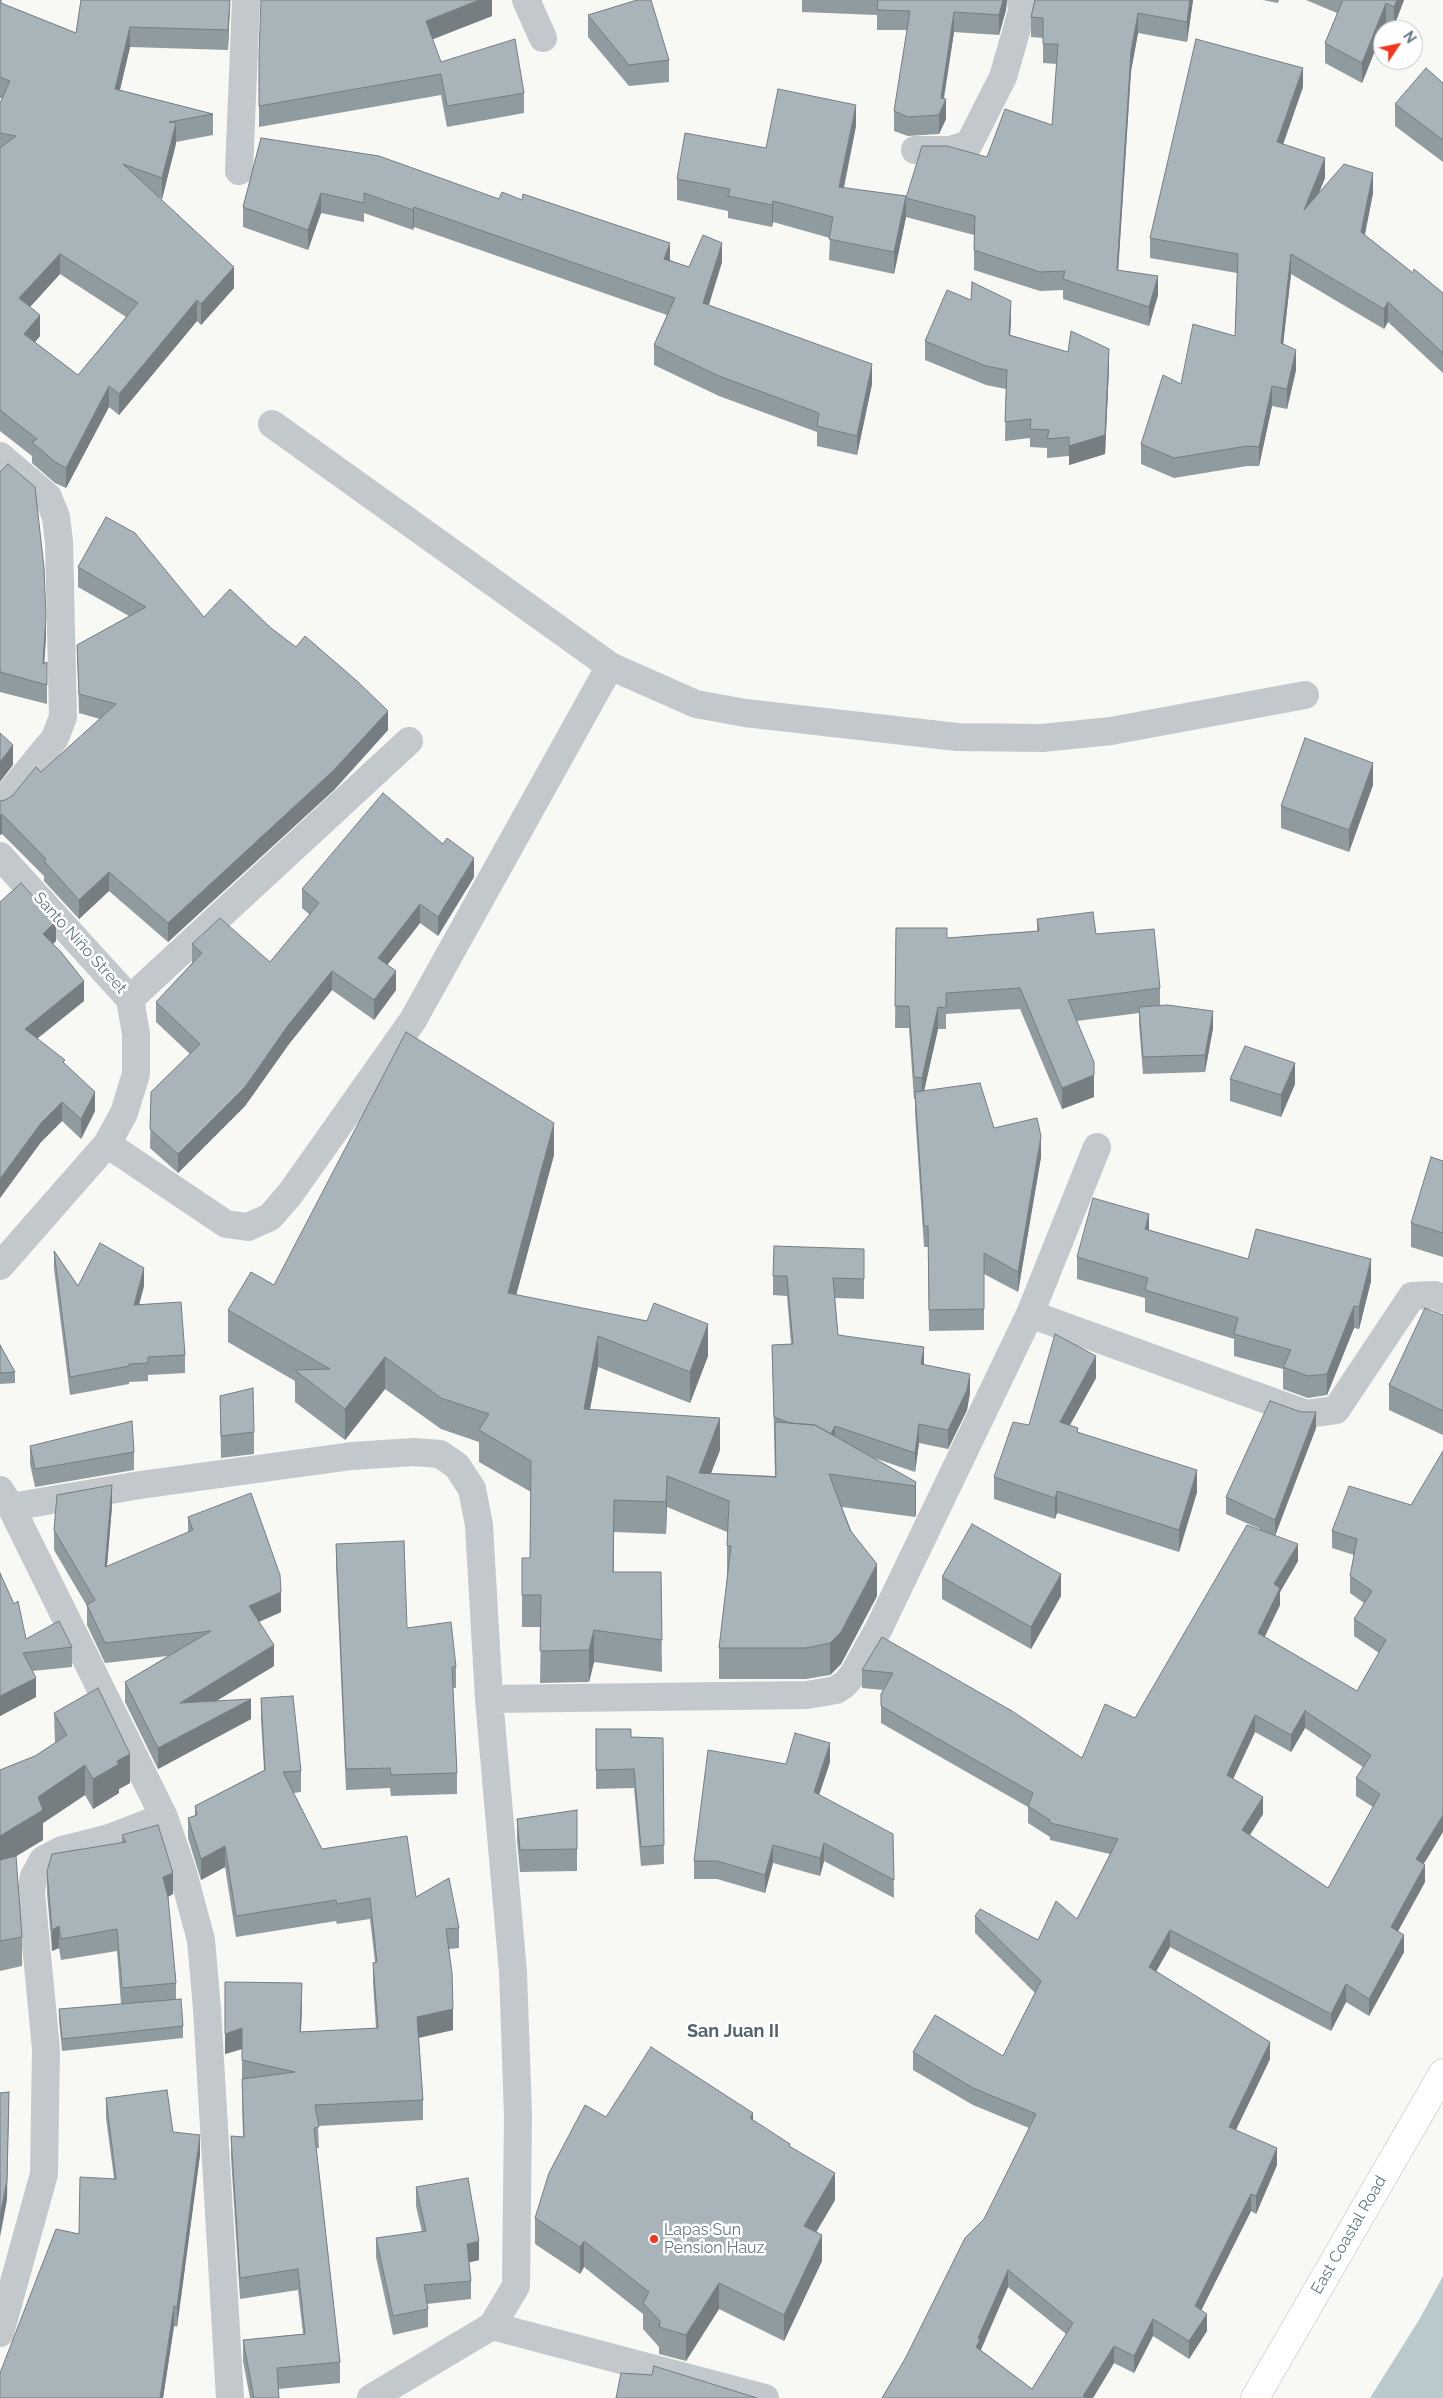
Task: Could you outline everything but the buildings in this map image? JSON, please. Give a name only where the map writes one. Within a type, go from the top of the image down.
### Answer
[{"type":"main road","name":"East Coastal Road","points":[[1255,2398],[1443,2073]]},
{"type":"street","points":[[239,171],[246,0]]},
{"type":"street","points":[[526,0],[543,38]]},
{"type":"street","points":[[915,150],[950,150],[969,144],[1003,77],[1022,10],[1021,0]]},
{"type":"street","points":[[272,424],[610,666],[696,704],[745,713],[957,737],[1042,738],[1111,731],[1304,695]]},
{"type":"street","points":[[0,456],[48,497],[56,517],[59,542],[63,717],[55,738],[0,805]]},
{"type":"street","points":[[107,1144],[226,1224],[248,1227],[270,1217],[290,1194],[413,1020],[610,666]]},
{"type":"street","points":[[130,999],[409,741]]},
{"type":"street","name":"Santo Niño Street","points":[[0,856],[130,999],[136,1034],[136,1074],[124,1113],[107,1144],[0,1266]]},
{"type":"street","points":[[489,1699],[807,1695],[836,1690],[845,1684],[854,1673],[878,1628],[1030,1314],[1097,1147]]},
{"type":"street","points":[[1030,1314],[1306,1414],[1336,1410],[1412,1296],[1435,1295],[1443,1299]]},
{"type":"street","points":[[230,2398],[207,2009],[201,1940],[183,1873],[164,1817],[5,1498],[140,1485],[352,1456],[414,1452],[440,1454],[457,1466],[472,1489],[479,1526],[489,1699],[513,1972],[518,2115],[516,2286],[492,2326],[371,2398]]},
{"type":"street","points":[[0,2333],[44,2174],[46,2048],[31,1892],[34,1876],[43,1860],[62,1850],[109,1838],[164,1817]]},
{"type":"street","points":[[492,2326],[765,2398]]},
{"type":"shaded area","points":[[1443,2276],[1443,2398],[1370,2398],[1419,2320]]},
{"type":"place","name":"Lapas Sun Pension Hauz","points":[[654,2239]]},
{"type":"district","name":"San Juan II","points":[[733,2032]]}]
